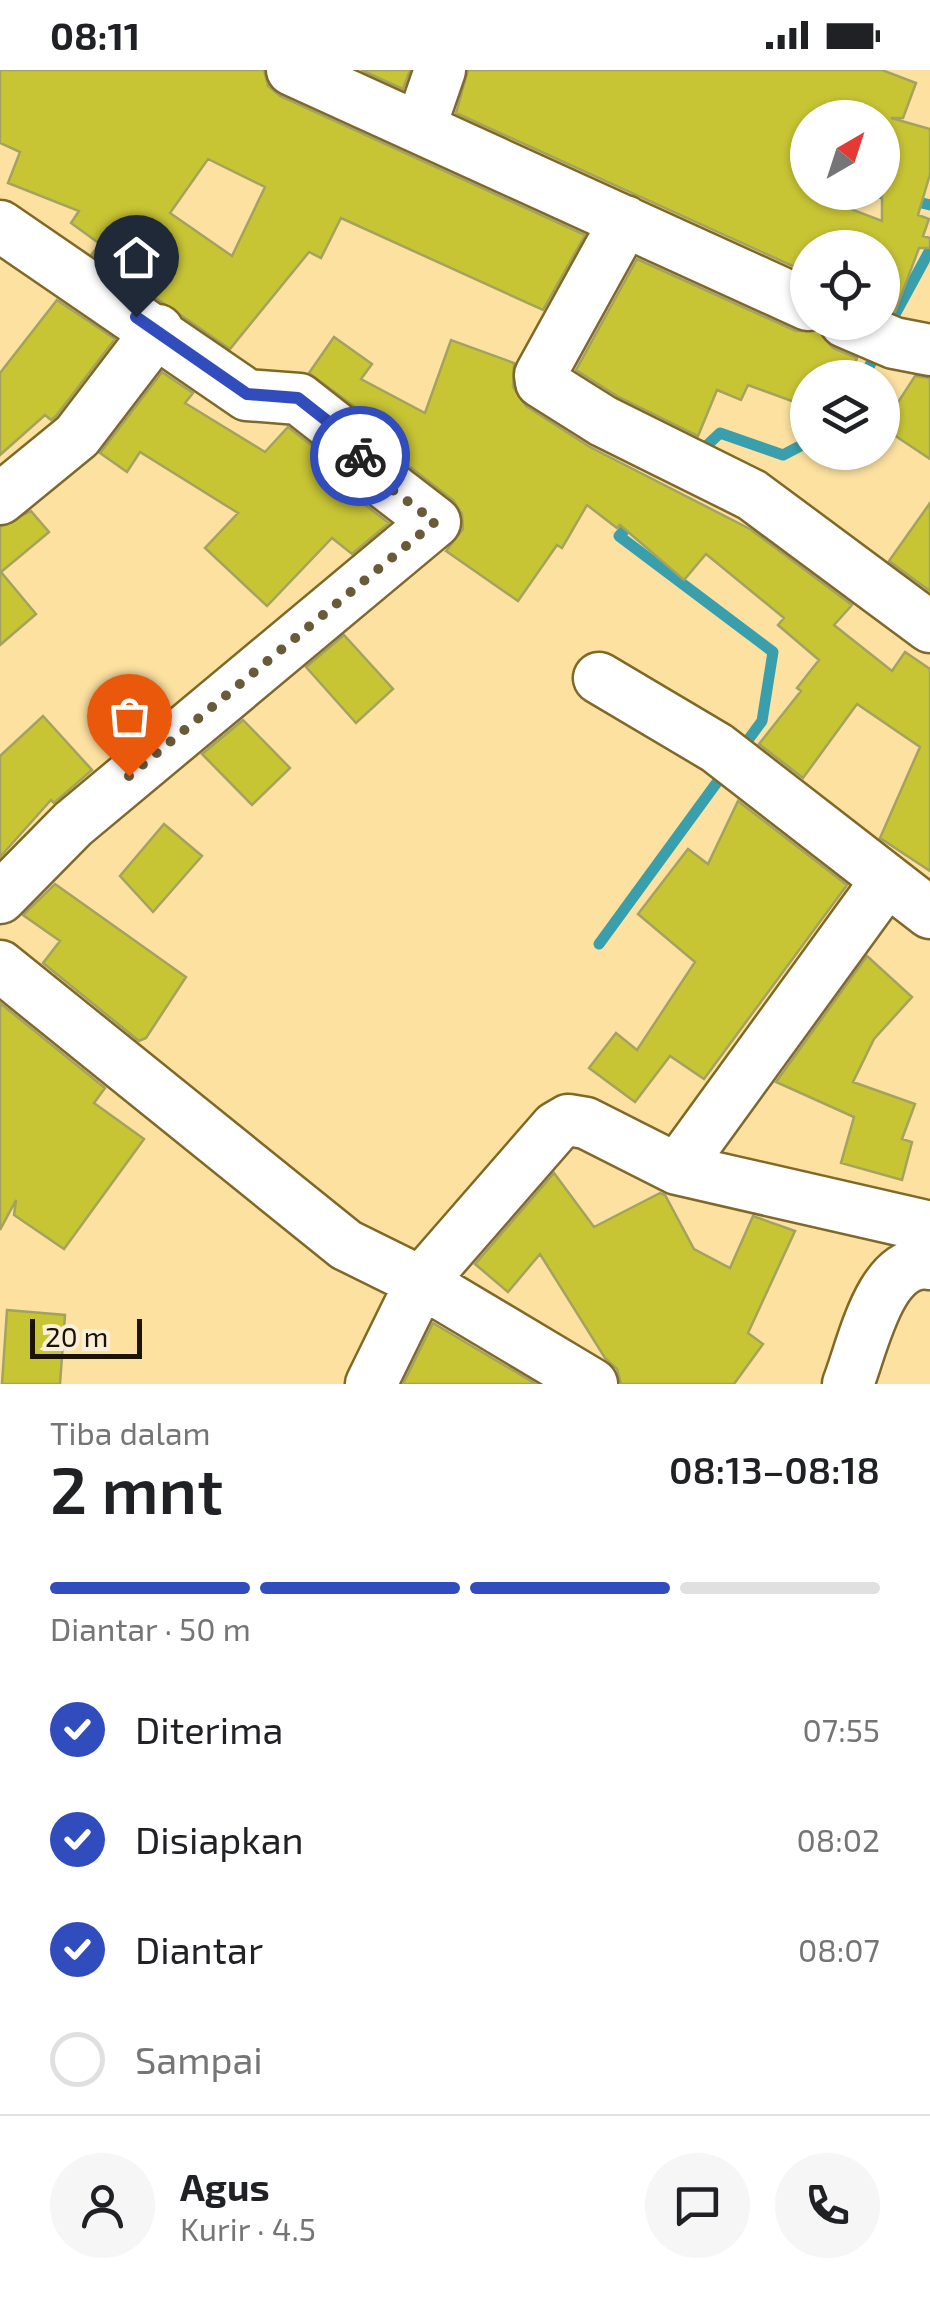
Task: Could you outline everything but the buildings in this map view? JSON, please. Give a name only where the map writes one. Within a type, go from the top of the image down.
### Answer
[{"type":"street","points":[[292,70],[790,297]]},
{"type":"street","points":[[420,128],[440,70]]},
{"type":"street","points":[[625,221],[540,378],[549,390],[752,495],[930,627]]},
{"type":"street","points":[[0,226],[247,394],[298,398],[359,446],[361,466],[435,522],[73,824],[0,898]]},
{"type":"street","points":[[0,499],[77,436],[158,330]]},
{"type":"street","points":[[599,678],[732,760],[930,913]]},
{"type":"street","points":[[677,1169],[887,880]]},
{"type":"street","points":[[0,966],[331,1234],[421,1282],[592,1384]]},
{"type":"street","points":[[371,1384],[421,1282],[562,1122],[586,1123],[677,1169],[930,1228]]},
{"type":"street","points":[[848,1384],[890,1278],[906,1264],[930,1264]]},
{"type":"waterway","points":[[900,198],[930,205]]},
{"type":"waterway","points":[[900,305],[930,250]]},
{"type":"waterway","points":[[872,360],[877,350]]},
{"type":"waterway","points":[[699,453],[720,433],[783,455],[790,451]]},
{"type":"waterway","points":[[634,520],[619,536],[773,652],[762,721],[740,751]]},
{"type":"waterway","points":[[599,944],[726,770]]},
{"type":"way so far","points":[[129,776],[435,522],[361,466],[360,456]]},
{"type":"route","points":[[136,317],[247,394],[298,398],[359,446],[360,456]]}]
